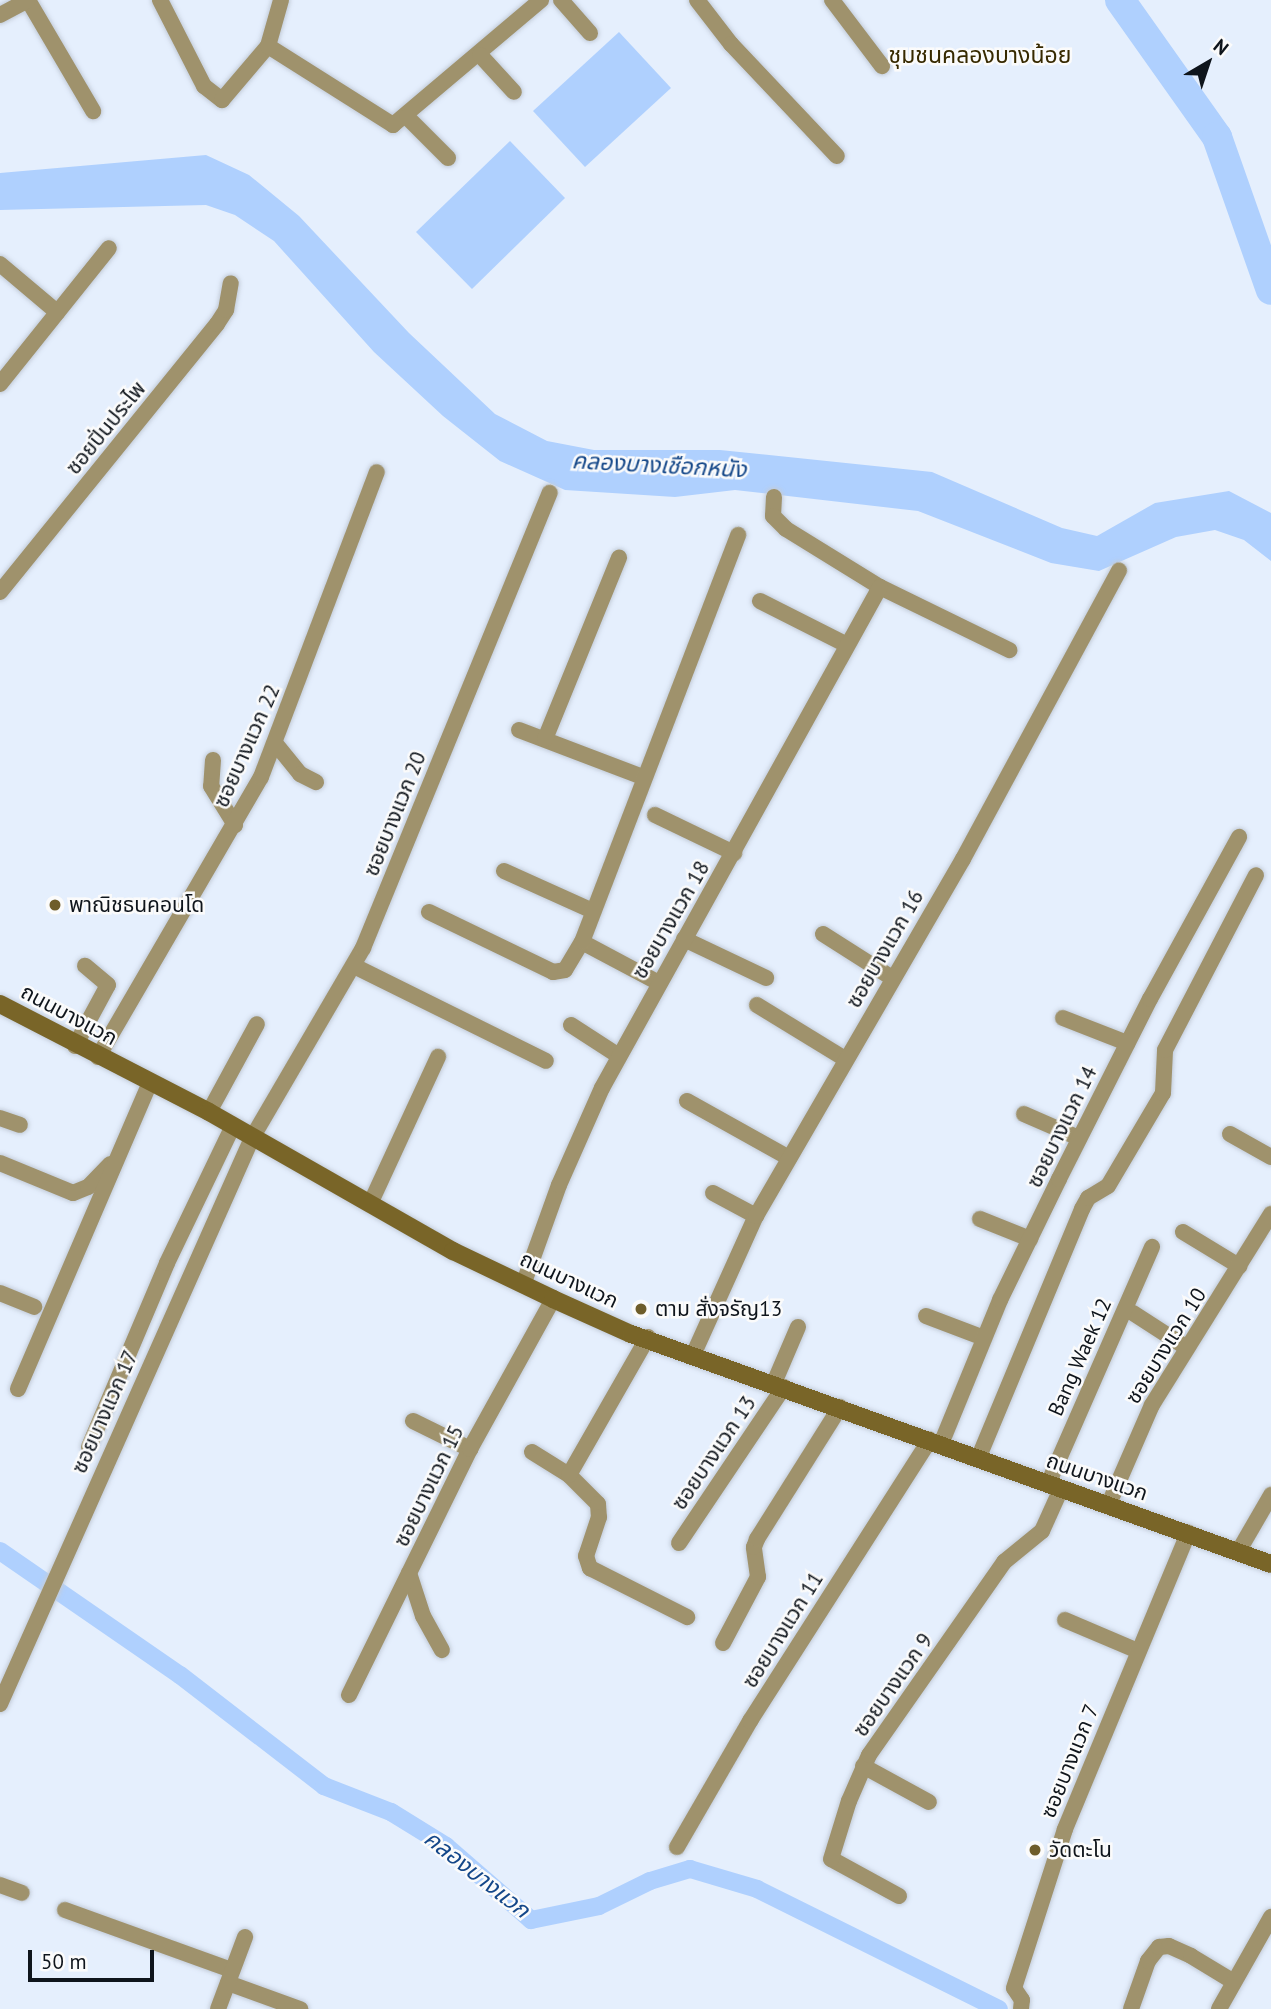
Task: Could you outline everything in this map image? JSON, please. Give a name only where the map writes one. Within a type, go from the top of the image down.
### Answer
[{"type":"main road","name":"ถนนบางแวก","points":[[0,1004],[75,1046],[209,1112],[252,1138],[553,1299],[1054,1487],[1271,1563]]},
{"type":"street","points":[[0,15],[28,0],[93,111]]},
{"type":"street","points":[[160,0],[204,86],[222,100],[268,46],[281,0]]},
{"type":"street","points":[[268,46],[393,125],[407,117],[541,0]]},
{"type":"street","points":[[561,0],[590,33]]},
{"type":"street","points":[[697,0],[731,44],[836,156]]},
{"type":"street","points":[[832,0],[882,66]]},
{"type":"street","points":[[480,55],[514,92]]},
{"type":"street","points":[[407,117],[448,158]]},
{"type":"street","points":[[0,384],[109,248]]},
{"type":"street","points":[[0,264],[57,312]]},
{"type":"street","name":"ซอยปิ่นประไพ","points":[[0,592],[217,324],[226,310],[231,283]]},
{"type":"street","name":"ซอยบางแวก 22","points":[[98,1057],[235,825],[275,743],[377,472]]},
{"type":"street","name":"ซอยบางแวก 20","points":[[252,1138],[354,966],[551,493]]},
{"type":"street","points":[[774,496],[773,516],[777,522],[880,587],[1009,650]]},
{"type":"street","points":[[429,912],[553,972],[565,970],[582,942],[737,535]]},
{"type":"street","points":[[545,739],[619,558]]},
{"type":"street","name":"ซอยบางแวก 16","points":[[694,1353],[756,1216],[1032,735],[1119,570]]},
{"type":"street","name":"ซอยบางแวก 18","points":[[523,1285],[559,1185],[619,1056],[880,587]]},
{"type":"street","points":[[760,601],[847,645]]},
{"type":"street","points":[[519,730],[643,776]]},
{"type":"street","points":[[275,743],[300,774],[316,782]]},
{"type":"street","points":[[213,760],[211,786],[235,825]]},
{"type":"street","points":[[656,815],[734,853]]},
{"type":"street","name":"ซอยบางแวก 14","points":[[935,1442],[1079,1138],[1127,1043],[1239,837]]},
{"type":"street","points":[[504,871],[593,911]]},
{"type":"street","points":[[978,1459],[1082,1209],[1114,1178],[1163,1093],[1165,1050],[1256,875]]},
{"type":"street","points":[[822,934],[892,978]]},
{"type":"street","points":[[684,939],[766,978]]},
{"type":"street","points":[[582,942],[659,983]]},
{"type":"street","points":[[75,1046],[108,985],[85,966]]},
{"type":"street","points":[[354,966],[546,1062]]},
{"type":"street","points":[[757,1005],[845,1059]]},
{"type":"street","points":[[1063,1018],[1127,1043]]},
{"type":"street","points":[[209,1112],[257,1024]]},
{"type":"street","points":[[571,1025],[619,1056]]},
{"type":"street","points":[[371,1202],[438,1057]]},
{"type":"street","points":[[18,1389],[150,1083]]},
{"type":"street","points":[[687,1101],[789,1158]]},
{"type":"street","points":[[1024,1114],[1079,1138]]},
{"type":"street","points":[[0,1118],[20,1125]]},
{"type":"street","points":[[89,1447],[167,1263],[233,1126]]},
{"type":"street","points":[[1230,1134],[1271,1157]]},
{"type":"street","name":"ซอยบางแวก 17","points":[[0,1704],[252,1138]]},
{"type":"street","points":[[0,1163],[73,1193],[88,1187],[119,1153]]},
{"type":"street","points":[[713,1193],[756,1216]]},
{"type":"street","name":"ซอยบางแวก 10","points":[[1108,1506],[1147,1414],[1271,1213]]},
{"type":"street","points":[[980,1219],[1030,1239]]},
{"type":"street","points":[[1183,1232],[1240,1266]]},
{"type":"street","name":"Bang Waek 12","points":[[1054,1487],[1152,1247]]},
{"type":"street","points":[[0,1293],[34,1307]]},
{"type":"street","name":"ซอยบางแวก 15","points":[[349,1695],[470,1449],[553,1299]]},
{"type":"street","points":[[1133,1313],[1187,1348]]},
{"type":"street","points":[[926,1316],[985,1338]]},
{"type":"street","name":"ซอยบางแวก 13","points":[[679,1543],[779,1385],[798,1327]]},
{"type":"street","points":[[569,1475],[648,1336]]},
{"type":"street","points":[[723,1643],[758,1577],[754,1547],[757,1538],[840,1407]]},
{"type":"street","points":[[413,1421],[470,1449]]},
{"type":"street","name":"ซอยบางแวก 11","points":[[677,1847],[750,1721],[935,1442]]},
{"type":"street","points":[[532,1452],[569,1475],[597,1504],[599,1517],[586,1556],[590,1568],[687,1616]]},
{"type":"street","name":"ซอยบางแวก 9","points":[[899,1896],[831,1859],[863,1766],[1004,1562],[1042,1531],[1054,1487]]},
{"type":"street","points":[[1238,1552],[1271,1495]]},
{"type":"street","name":"ซอยบางแวก 7","points":[[1021,2009],[1022,2000],[1014,1988],[1038,1904],[1138,1651],[1188,1533]]},
{"type":"street","points":[[409,1573],[423,1616],[442,1650]]},
{"type":"street","points":[[1065,1620],[1138,1651]]},
{"type":"street","points":[[863,1766],[929,1802]]},
{"type":"street","points":[[0,1885],[22,1893]]},
{"type":"street","points":[[65,1910],[230,1976],[300,2009]]},
{"type":"street","points":[[1219,2009],[1271,1917]]},
{"type":"street","points":[[218,2009],[245,1937]]},
{"type":"street","points":[[1131,2009],[1148,1961],[1159,1947],[1169,1946],[1191,1956],[1234,1982]]},
{"type":"water","points":[[619,32],[671,88],[585,167],[533,111]]},
{"type":"water","points":[[510,141],[565,198],[472,289],[416,232]]},
{"type":"water","name":"คลองบางเชือกหนัง","points":[[206,155],[249,175],[299,216],[409,333],[495,414],[547,441],[594,450],[720,450],[932,472],[1062,528],[1097,536],[1155,503],[1229,491],[1271,513],[1271,561],[1244,540],[1215,530],[1176,537],[1099,571],[1051,563],[918,511],[735,490],[675,497],[565,490],[500,461],[443,416],[374,352],[274,241],[235,215],[206,205],[0,210],[0,173]]},
{"type":"waterway","points":[[1120,0],[1217,137],[1271,290]]},
{"type":"waterway","name":"คลองบางแวก","points":[[0,1551],[180,1675],[324,1786],[391,1812],[446,1846],[531,1920],[599,1906],[650,1881],[690,1869],[757,1889],[999,2009]]},
{"type":"place","name":"พาณิชธนคอนโด","points":[[55,905]]},
{"type":"place","name":"ตาม สั่งจรัญ13","points":[[641,1309]]},
{"type":"place","name":"วัดตะโน","points":[[1035,1850]]},
{"type":"district","name":"ชุมชนคลองบางน้อย","points":[[980,55]]}]
